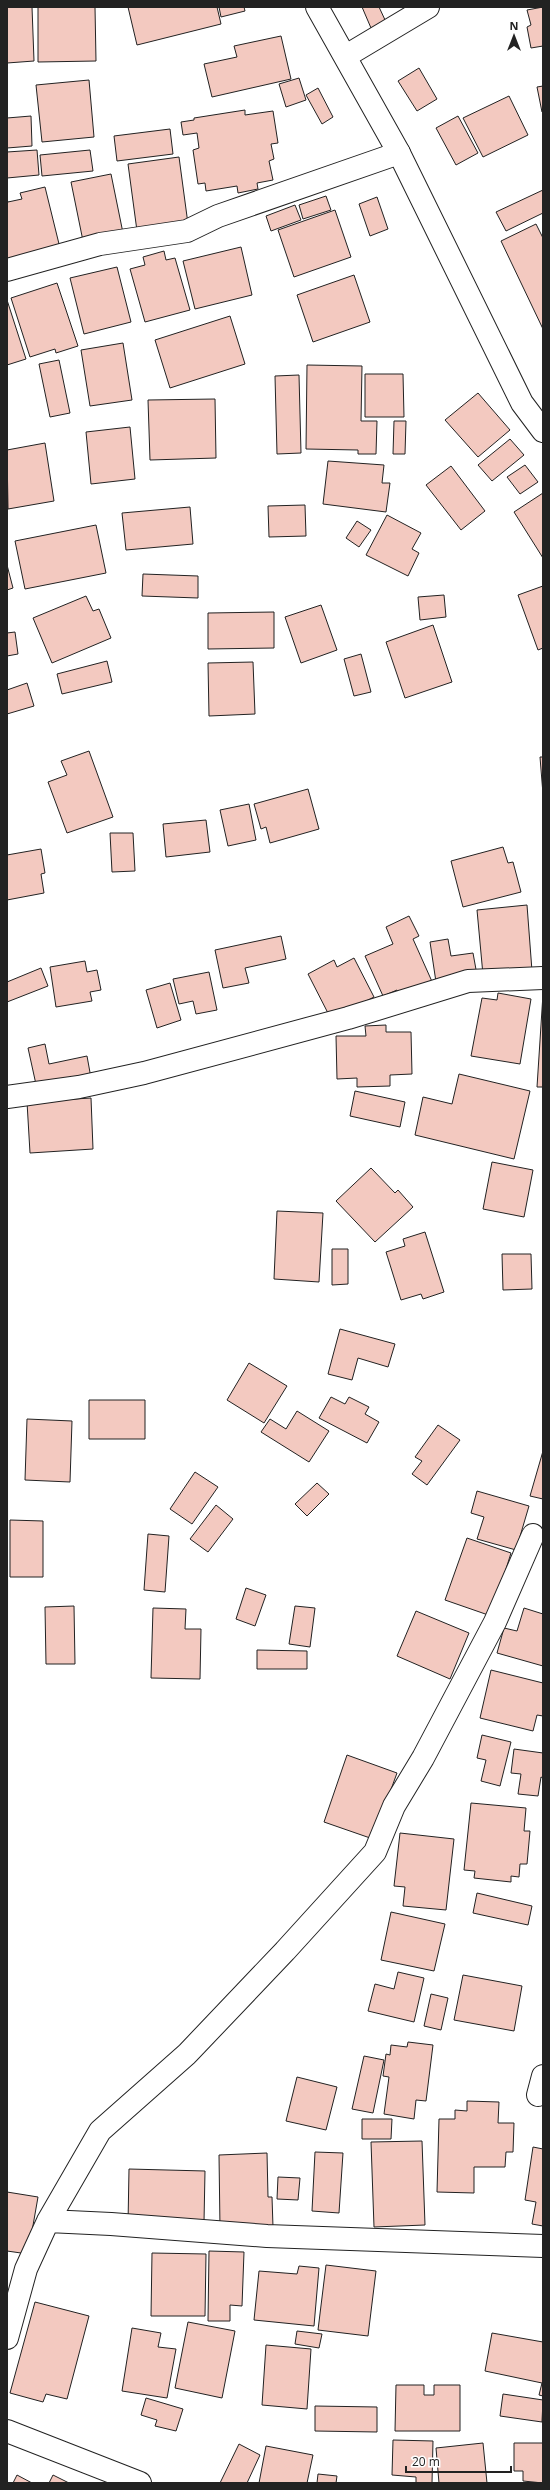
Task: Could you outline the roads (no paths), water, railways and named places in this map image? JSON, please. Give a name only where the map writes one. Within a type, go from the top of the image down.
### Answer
[{"type":"street","points":[[317,7],[399,152],[522,403],[543,431]]},
{"type":"street","points":[[346,56],[428,7]]},
{"type":"street","points":[[7,270],[100,244],[187,232],[218,216],[399,152]]},
{"type":"street","points":[[7,1097],[79,1087],[144,1073],[348,1018],[468,981],[543,978]]},
{"type":"street","points":[[7,2338],[24,2275],[48,2221],[100,2131],[187,2054],[285,1951],[375,1852],[394,1806],[423,1758],[495,1622],[534,1535]]},
{"type":"street","points":[[48,2221],[111,2224],[267,2236],[543,2246]]},
{"type":"street","points":[[7,2431],[140,2483]]}]
